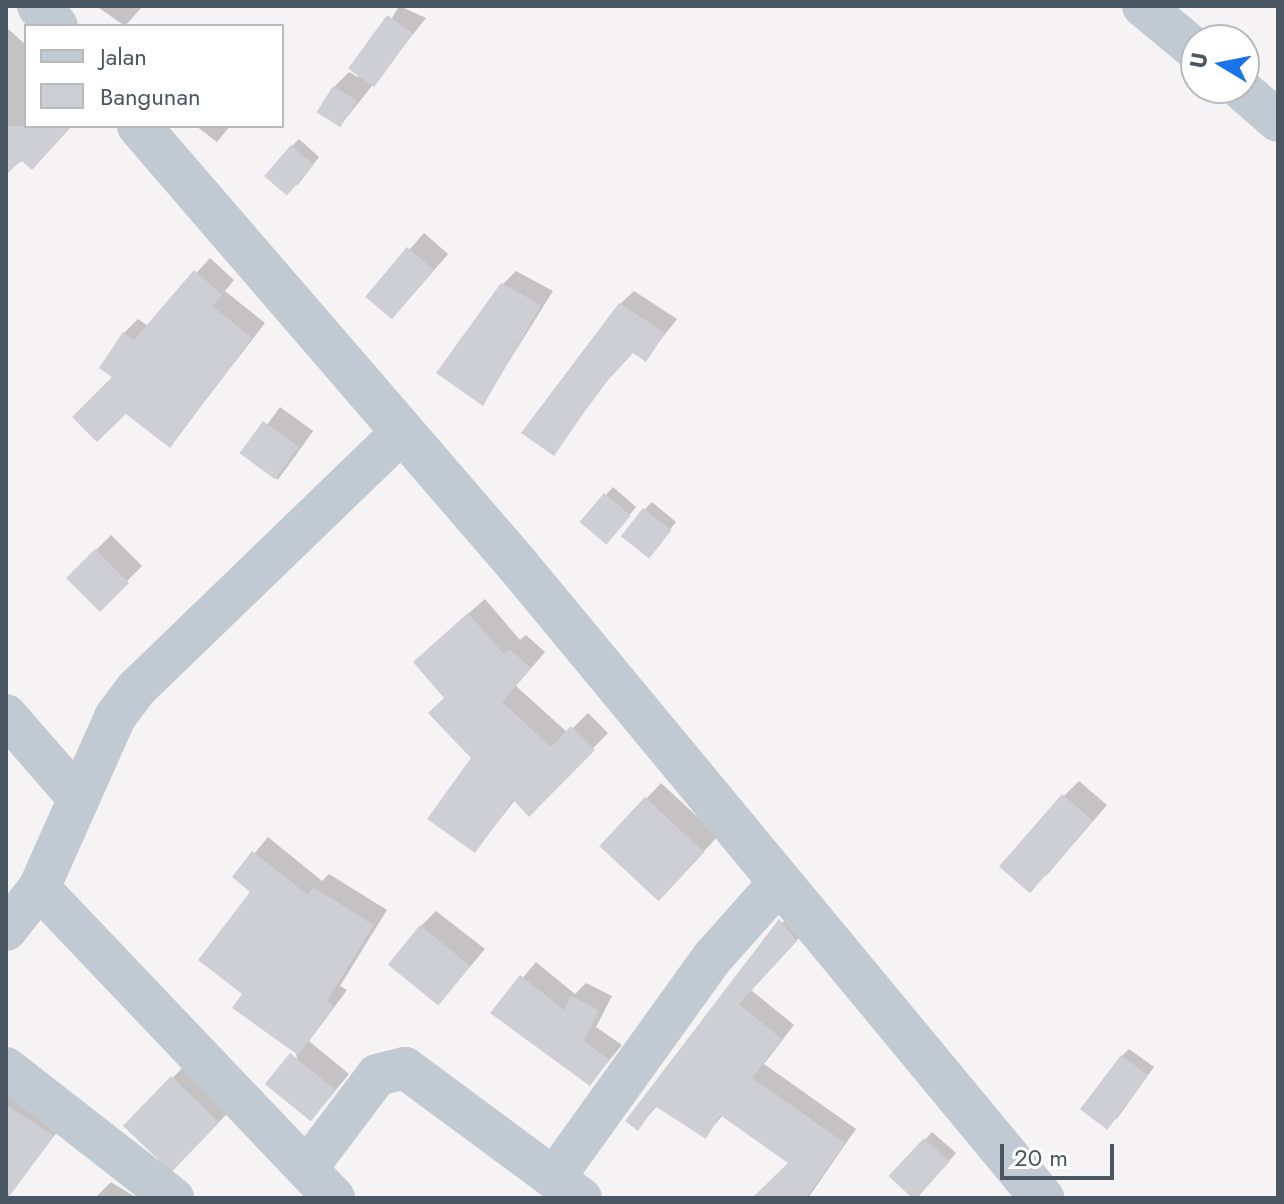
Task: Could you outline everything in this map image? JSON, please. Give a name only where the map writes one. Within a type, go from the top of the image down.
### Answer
[{"type":"street","points":[[39,6],[54,24]]},
{"type":"street","points":[[1143,6],[1180,37]]},
{"type":"street","points":[[1258,104],[1278,121]]},
{"type":"street","points":[[141,128],[402,432],[1042,1198]]},
{"type":"street","points":[[6,930],[39,888],[115,717],[170,648],[402,432]]},
{"type":"street","points":[[6,715],[79,799]]},
{"type":"street","points":[[39,888],[320,1183],[377,1075],[405,1068],[567,1188],[713,957],[778,884]]},
{"type":"street","points":[[6,1068],[173,1198]]},
{"type":"building","points":[[387,15],[413,34],[374,87],[348,68]]},
{"type":"building","points":[[333,86],[357,101],[340,127],[317,112]]},
{"type":"building","points":[[6,126],[70,128],[32,170],[21,160],[6,175]]},
{"type":"building","points":[[291,145],[314,165],[287,196],[264,176]]},
{"type":"building","points":[[407,247],[434,269],[392,319],[365,297]]},
{"type":"building","points":[[194,270],[222,295],[212,306],[252,338],[170,448],[126,414],[97,442],[72,417],[112,377],[99,368],[123,332],[134,340]]},
{"type":"building","points":[[501,283],[541,305],[483,406],[436,373]]},
{"type":"building","points":[[619,303],[665,333],[646,362],[633,353],[600,389],[554,456],[521,433]]},
{"type":"building","points":[[263,421],[299,447],[275,479],[239,453]]},
{"type":"building","points":[[604,493],[631,515],[606,545],[580,522]]},
{"type":"building","points":[[643,508],[671,530],[649,559],[621,536]]},
{"type":"building","points":[[95,549],[129,583],[100,612],[66,578]]},
{"type":"building","points":[[468,613],[504,654],[509,649],[531,668],[502,702],[551,747],[571,726],[595,750],[529,817],[513,800],[475,853],[427,819],[471,758],[428,713],[444,698],[413,662]]},
{"type":"building","points":[[1062,794],[1093,821],[1030,893],[999,866]]},
{"type":"building","points":[[645,797],[704,852],[659,901],[599,846]]},
{"type":"building","points":[[252,851],[308,895],[313,887],[374,925],[327,1001],[334,1006],[298,1055],[232,1008],[242,994],[198,960],[250,892],[232,877]]},
{"type":"building","points":[[779,919],[797,941],[739,1004],[782,1039],[752,1078],[845,1143],[806,1198],[752,1198],[788,1163],[720,1115],[706,1139],[655,1106],[638,1131],[625,1121]]},
{"type":"building","points":[[420,925],[471,966],[438,1006],[388,965]]},
{"type":"building","points":[[520,975],[564,1010],[571,996],[599,1010],[584,1041],[609,1060],[590,1086],[490,1013]]},
{"type":"building","points":[[290,1053],[336,1090],[311,1121],[265,1084]]},
{"type":"building","points":[[1121,1055],[1148,1075],[1107,1130],[1080,1109]]},
{"type":"building","points":[[171,1076],[219,1123],[171,1172],[123,1126]]},
{"type":"building","points":[[6,1105],[54,1136],[8,1198],[6,1198]]},
{"type":"building","points":[[924,1138],[950,1162],[916,1198],[889,1176]]}]
